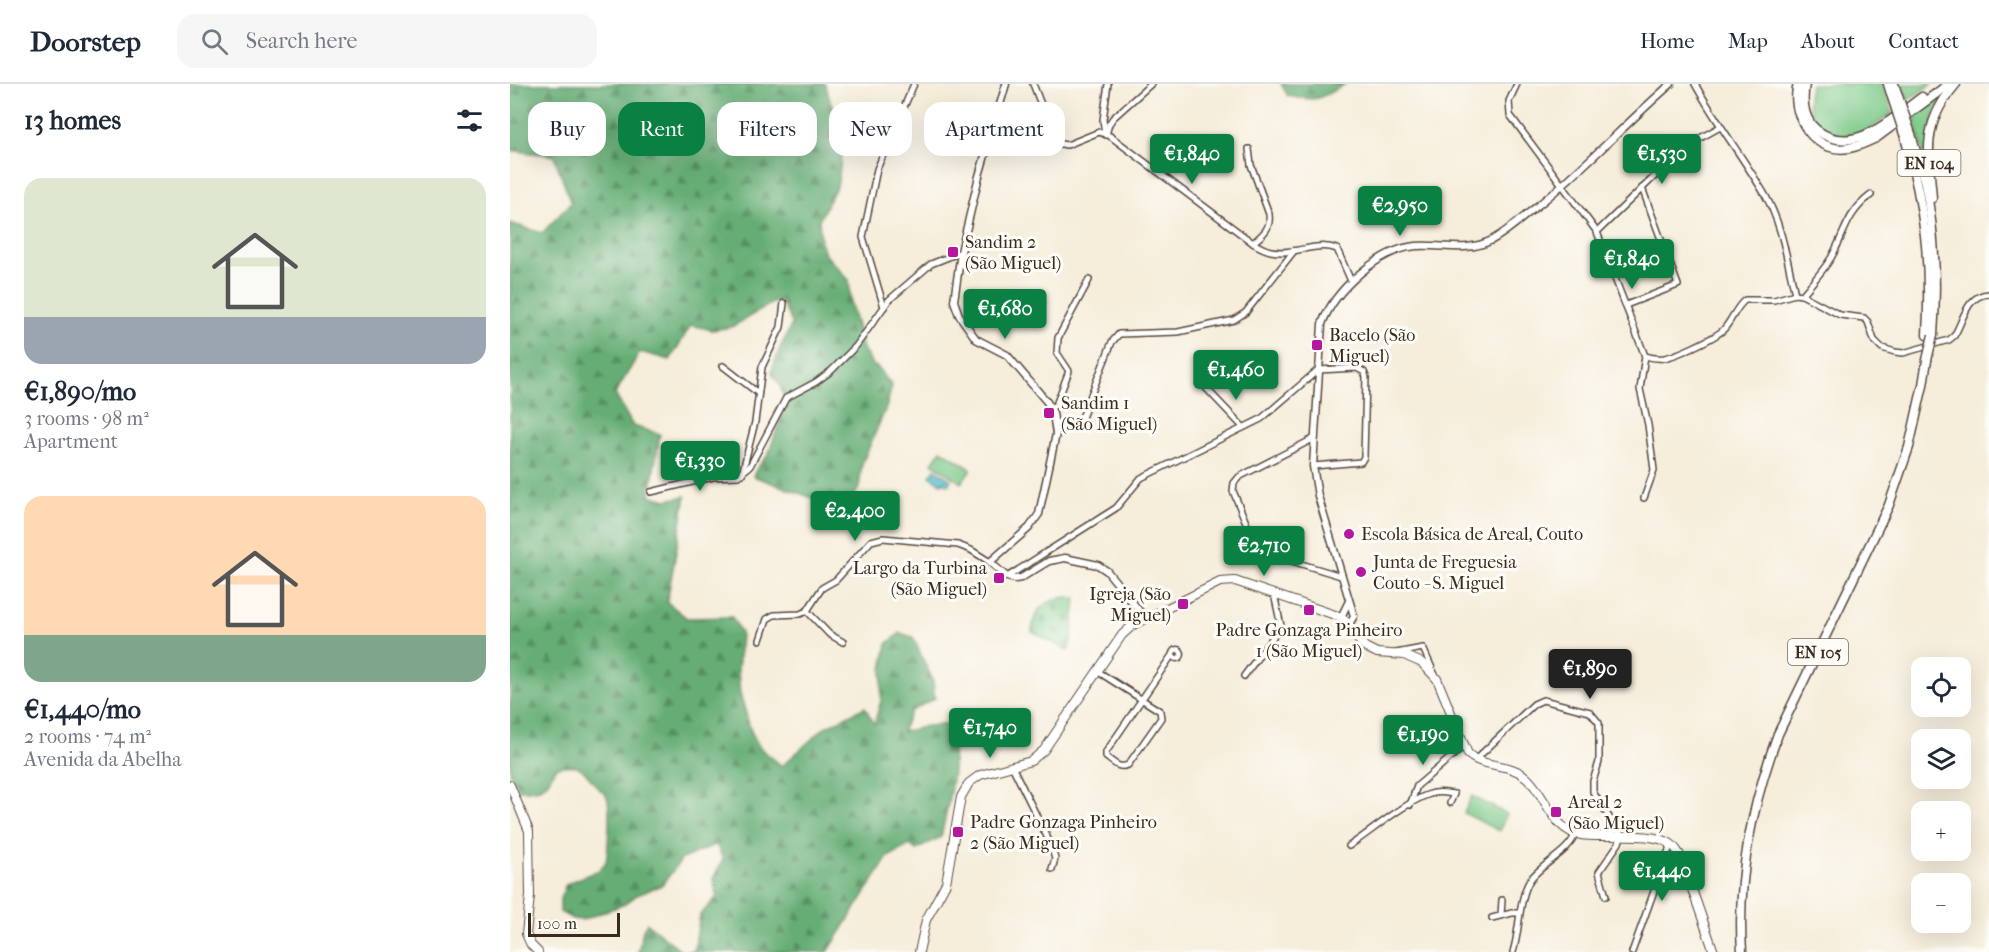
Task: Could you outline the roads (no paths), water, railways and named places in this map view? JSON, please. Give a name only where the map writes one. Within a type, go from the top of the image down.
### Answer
[{"type":"main road","name":"EN 104","points":[[1798,84],[1796,105],[1799,118],[1819,141],[1833,148],[1847,148],[1876,138],[1948,84]]},
{"type":"main road","points":[[1805,84],[1803,101],[1807,118],[1815,129],[1828,138],[1856,140],[1881,126],[1940,84]]},
{"type":"main road","name":"EN 104","points":[[1934,249],[1936,245],[1929,136],[1934,116],[1956,84]]},
{"type":"main road","name":"EN 105","points":[[1742,952],[1742,883],[1749,832],[1764,773],[1778,734],[1889,505],[1909,447],[1923,385],[1936,294],[1934,249],[1925,182],[1891,88]]},
{"type":"main road","name":"EN 105","points":[[1908,136],[1925,221],[1930,289],[1930,335]]},
{"type":"main road","points":[[919,952],[926,920],[946,883],[961,797],[969,783],[980,775],[1031,761],[1044,750],[1122,635],[1133,625],[1220,582],[1235,581],[1341,617],[1349,624],[1355,636],[1365,647],[1377,653],[1404,655],[1422,663],[1437,679],[1464,746],[1474,760],[1517,770],[1528,778],[1560,824],[1575,834],[1656,838],[1671,844],[1680,855],[1714,952]]},
{"type":"main road","points":[[510,785],[529,831],[530,896],[526,934],[531,945],[538,952]]},
{"type":"street","points":[[884,307],[863,237],[877,169],[914,84]]},
{"type":"street","points":[[990,562],[1029,528],[1039,514],[1056,434],[1050,408],[1007,355],[976,339],[959,315],[954,300],[961,252],[1006,84]]},
{"type":"street","points":[[1033,84],[1042,107],[1045,132],[1055,143],[1067,146],[1099,132],[1106,135],[1253,243],[1271,251],[1294,251],[1328,246],[1337,249],[1352,280]]},
{"type":"street","points":[[1106,135],[1103,120],[1108,84]]},
{"type":"street","points":[[1106,135],[1113,118],[1151,84]]},
{"type":"street","points":[[1517,84],[1509,101],[1510,115],[1597,232],[1645,356],[1640,389],[1654,470],[1644,498]]},
{"type":"street","points":[[1349,624],[1354,616],[1318,496],[1313,466],[1318,370],[1322,324],[1326,315],[1340,293],[1352,280],[1372,264],[1405,248],[1416,246],[1456,248],[1482,244],[1502,234],[1562,186],[1671,84]]},
{"type":"street","points":[[1695,84],[1720,128],[1765,194],[1777,221],[1795,294]]},
{"type":"street","points":[[1597,232],[1686,146],[1720,128]]},
{"type":"street","points":[[1249,149],[1251,165],[1270,222],[1268,229],[1253,243]]},
{"type":"street","points":[[1626,305],[1678,285],[1642,188]]},
{"type":"street","points":[[1802,296],[1826,265],[1848,219],[1858,205],[1871,195]]},
{"type":"street","points":[[1055,424],[1070,428],[1079,425],[1112,342],[1119,334],[1178,332],[1234,320],[1246,312],[1294,251]]},
{"type":"street","points":[[651,492],[712,477],[734,477],[742,474],[750,466],[786,398],[831,371],[856,346],[889,300],[931,264],[961,252]]},
{"type":"street","points":[[1050,408],[1056,405],[1069,371],[1057,353],[1058,338],[1089,280]]},
{"type":"street","points":[[1645,356],[1668,357],[1720,333],[1744,300],[1774,300],[1795,294],[1840,315],[1864,318],[1868,322],[1874,340],[1882,348],[1903,353],[1949,340],[1954,336],[1971,300],[1983,294],[1989,294]]},
{"type":"street","points":[[742,474],[754,422],[762,367],[781,327],[784,303]]},
{"type":"street","points":[[723,366],[758,393]]},
{"type":"street","points":[[1007,577],[1116,508],[1140,478],[1261,419],[1318,370],[1357,368],[1364,372],[1366,377],[1364,457],[1361,462],[1354,464],[1313,466]]},
{"type":"street","points":[[1207,383],[1204,386],[1243,427]]},
{"type":"street","points":[[1315,438],[1239,477],[1234,483],[1233,491],[1256,547],[1262,552],[1341,576]]},
{"type":"street","points":[[760,640],[767,620],[774,615],[800,614],[807,611],[822,588],[836,580],[871,541],[883,538],[958,545],[990,562],[1007,577],[1021,578],[1049,561],[1065,558],[1098,565],[1107,571],[1144,618]]},
{"type":"street","points":[[1244,676],[1281,626],[1274,594]]},
{"type":"street","points":[[1341,617],[1349,601]]},
{"type":"street","points":[[807,611],[829,634],[843,642]]},
{"type":"street","points":[[1392,654],[1423,648],[1437,679]]},
{"type":"street","points":[[1097,671],[1141,699],[1160,711],[1161,718],[1128,765],[1119,767],[1106,757],[1106,752],[1141,699],[1172,654]]},
{"type":"street","points":[[1474,760],[1534,704],[1544,700],[1590,712],[1599,723],[1599,762],[1593,781],[1593,792],[1621,836],[1619,843],[1599,872],[1606,896]]},
{"type":"street","points":[[1410,805],[1417,786],[1464,746]]},
{"type":"street","points":[[1012,766],[1051,845],[1055,859],[1052,869]]},
{"type":"street","points":[[1349,846],[1410,805],[1431,794],[1444,792],[1454,794],[1450,803]]},
{"type":"street","points":[[1513,952],[1519,913],[1530,880],[1571,843],[1575,834]]},
{"type":"street","points":[[1632,952],[1671,844]]},
{"type":"street","points":[[1502,900],[1502,915]]},
{"type":"street","points":[[1492,918],[1519,913]]},
{"type":"water","points":[[935,469],[951,480],[948,485],[930,476]]},
{"type":"place","name":"Sandim 2 (São Miguel)","points":[[953,252]]},
{"type":"place","name":"Bacelo (São Miguel)","points":[[1317,345]]},
{"type":"place","name":"Sandim 1 (São Miguel)","points":[[1049,413]]},
{"type":"place","name":"Escola Básica de Areal, Couto","points":[[1349,534]]},
{"type":"place","name":"Junta de Freguesia Couto - S. Miguel","points":[[1361,572]]},
{"type":"place","name":"Largo da Turbina (São Miguel)","points":[[999,578]]},
{"type":"place","name":"Igreja (São Miguel)","points":[[1183,604]]},
{"type":"place","name":"Padre Gonzaga Pinheiro 1 (São Miguel)","points":[[1309,610]]},
{"type":"place","name":"Areal 2 (São Miguel)","points":[[1556,812]]},
{"type":"place","name":"Padre Gonzaga Pinheiro 2 (São Miguel)","points":[[958,832]]}]
